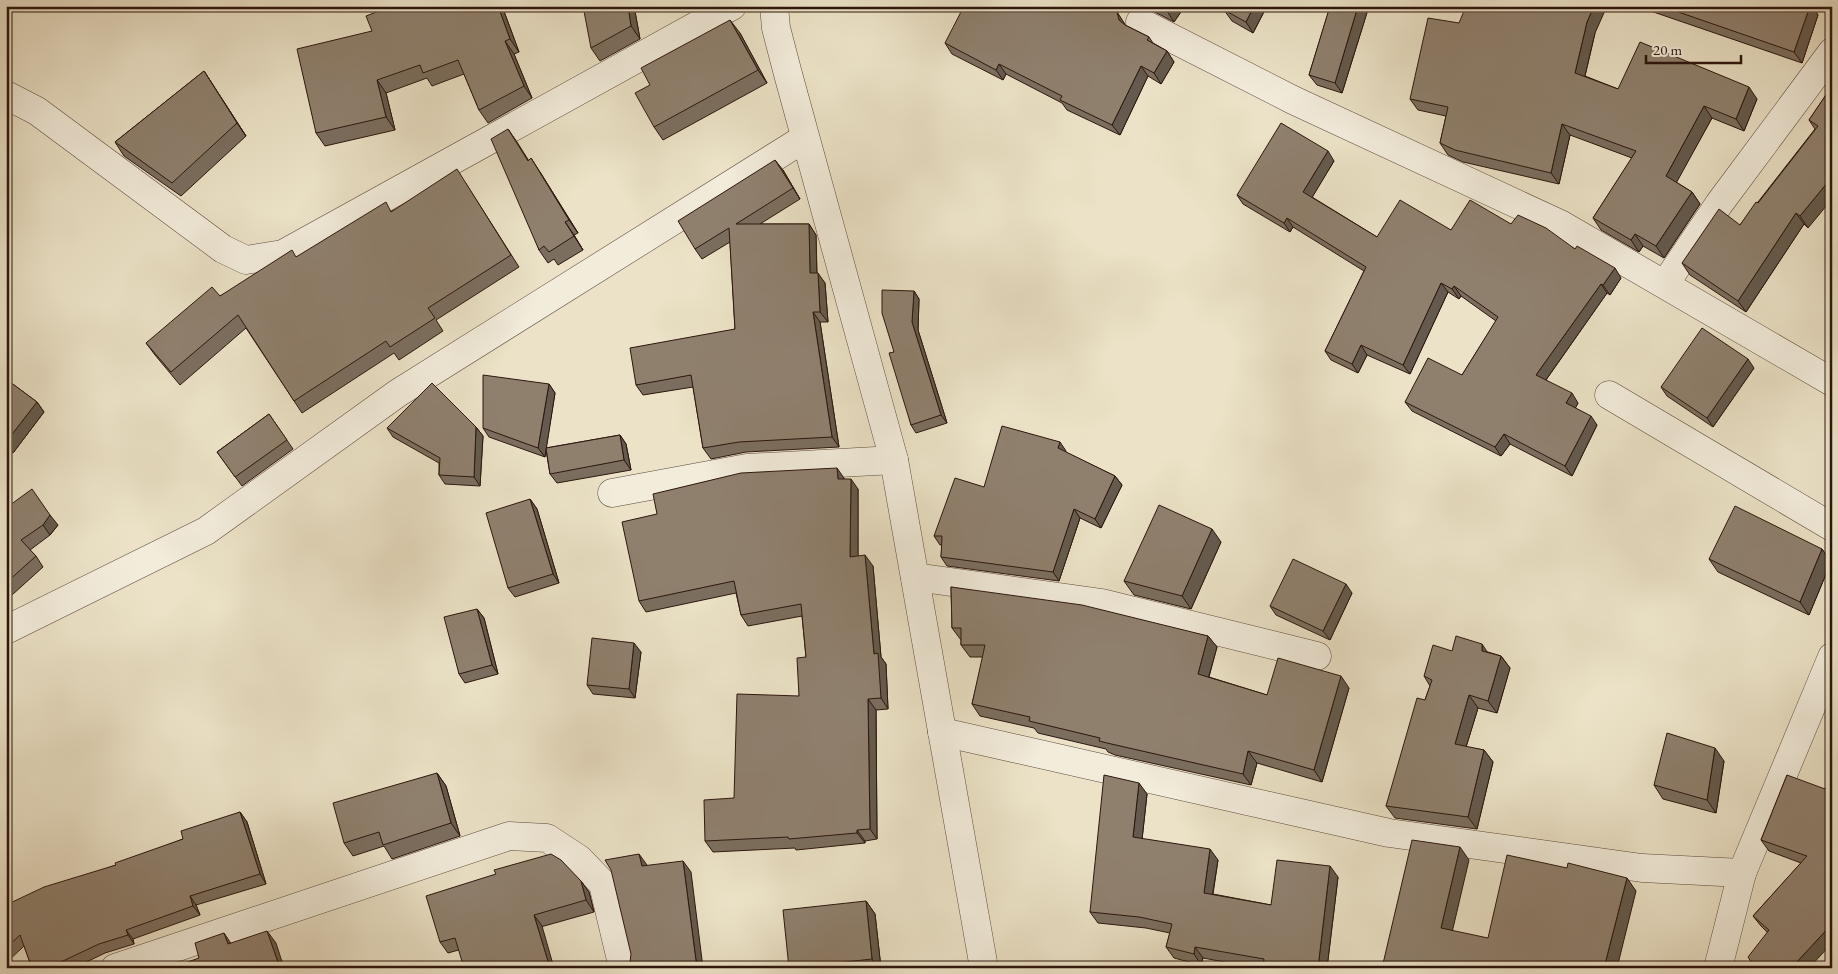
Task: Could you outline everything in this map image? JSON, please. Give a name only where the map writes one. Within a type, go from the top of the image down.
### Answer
[{"type":"street","points":[[6,95],[36,111],[222,249],[246,260],[283,254],[732,6]]},
{"type":"street","points":[[774,6],[776,28],[805,138],[894,460],[984,968]]},
{"type":"street","points":[[1140,22],[1293,100],[1562,225],[1832,382]]},
{"type":"street","points":[[1665,284],[1719,204],[1832,52]]},
{"type":"street","points":[[6,630],[206,531],[398,393],[805,138]]},
{"type":"street","points":[[1609,395],[1832,527]]},
{"type":"street","points":[[612,493],[748,468],[894,460]]},
{"type":"street","points":[[915,577],[1102,603],[1317,656]]},
{"type":"street","points":[[1718,968],[1742,873],[1832,657]]},
{"type":"street","points":[[942,732],[1389,833],[1642,868],[1742,873]]},
{"type":"street","points":[[115,968],[508,836],[547,838],[579,859],[603,884],[623,968]]},
{"type":"building","points":[[392,6],[498,6],[510,39],[505,41],[524,86],[479,110],[458,60],[423,73],[420,65],[377,80],[386,117],[316,133],[297,49],[372,31],[366,16]]},
{"type":"building","points":[[583,6],[628,6],[631,26],[591,48]]},
{"type":"building","points":[[964,6],[1105,6],[1117,12],[1119,20],[1125,25],[1149,37],[1147,40],[1167,51],[1154,73],[1141,66],[1112,125],[1060,100],[1062,96],[999,64],[996,70],[945,43]]},
{"type":"building","points":[[1157,6],[1170,6],[1167,11]]},
{"type":"building","points":[[1226,6],[1254,6],[1246,22],[1224,10]]},
{"type":"building","points":[[1330,6],[1358,6],[1335,83],[1309,75]]},
{"type":"building","points":[[1466,6],[1594,6],[1587,22],[1575,73],[1618,89],[1640,42],[1749,87],[1736,119],[1704,106],[1666,176],[1692,192],[1656,246],[1635,234],[1631,240],[1593,218],[1636,151],[1562,124],[1551,173],[1455,150],[1440,143],[1448,107],[1410,99],[1428,18],[1459,23]]},
{"type":"building","points":[[1661,6],[1810,6],[1794,52]]},
{"type":"building","points":[[730,20],[758,70],[654,127],[635,93],[650,85],[641,68]]},
{"type":"building","points":[[204,71],[237,123],[172,183],[115,142]]},
{"type":"building","points":[[1832,86],[1832,177],[1800,216],[1796,213],[1738,301],[1682,263],[1719,209],[1740,225],[1756,202],[1758,203],[1818,126],[1809,120]]},
{"type":"building","points":[[1281,123],[1328,151],[1303,192],[1377,237],[1400,200],[1451,230],[1470,200],[1511,224],[1518,215],[1546,228],[1575,249],[1577,246],[1615,268],[1603,285],[1601,284],[1536,375],[1572,393],[1566,403],[1591,416],[1565,466],[1504,434],[1495,447],[1405,402],[1428,358],[1462,375],[1498,317],[1454,286],[1452,289],[1441,283],[1403,365],[1361,345],[1352,364],[1325,351],[1366,267],[1287,218],[1284,223],[1237,195]]},
{"type":"building","points":[[508,129],[528,161],[531,158],[569,220],[565,222],[574,236],[549,252],[544,246],[539,250],[491,139]]},
{"type":"building","points":[[775,160],[793,188],[736,224],[809,224],[810,273],[818,273],[820,312],[813,312],[832,437],[739,442],[703,448],[691,375],[636,385],[630,348],[735,329],[729,228],[695,249],[678,221]]},
{"type":"building","points":[[457,169],[511,255],[428,308],[435,318],[390,347],[386,341],[294,401],[238,315],[171,372],[146,343],[212,287],[220,296],[292,250],[296,257],[386,202],[391,212]]},
{"type":"building","points":[[882,290],[914,291],[912,322],[941,415],[911,425],[889,353],[894,352],[882,313]]},
{"type":"building","points":[[1702,328],[1748,359],[1707,418],[1661,387]]},
{"type":"building","points":[[483,375],[549,384],[538,448],[483,428]]},
{"type":"building","points":[[6,379],[37,402],[6,442]]},
{"type":"building","points":[[432,383],[476,427],[474,477],[439,475],[440,458],[387,428]]},
{"type":"building","points":[[269,414],[287,440],[235,477],[217,452]]},
{"type":"building","points":[[1002,426],[1060,442],[1058,448],[1115,476],[1095,519],[1074,509],[1053,572],[941,557],[942,536],[934,536],[955,478],[984,487]]},
{"type":"building","points":[[620,435],[624,460],[550,474],[546,448]]},
{"type":"building","points":[[837,468],[838,479],[851,479],[850,557],[865,555],[874,654],[878,653],[881,698],[868,699],[870,829],[857,830],[857,833],[789,839],[788,837],[705,841],[704,800],[734,798],[737,694],[799,696],[797,658],[806,657],[801,604],[741,615],[734,581],[639,601],[622,522],[657,514],[653,494],[741,473]]},
{"type":"building","points":[[32,489],[50,515],[43,525],[21,540],[36,556],[6,583],[6,508]]},
{"type":"building","points":[[530,499],[553,574],[508,588],[486,513]]},
{"type":"building","points":[[1159,505],[1212,529],[1182,596],[1124,581]]},
{"type":"building","points":[[1735,506],[1822,549],[1800,602],[1709,559]]},
{"type":"building","points":[[1293,559],[1346,584],[1323,631],[1270,606]]},
{"type":"building","points":[[951,587],[1082,605],[1208,636],[1198,674],[1267,695],[1278,658],[1341,676],[1314,770],[1248,751],[1243,774],[1099,741],[1100,738],[1029,721],[1030,717],[972,704],[985,645],[961,645],[961,628],[952,628]]},
{"type":"building","points":[[477,609],[492,665],[459,674],[444,617]]},
{"type":"building","points":[[1456,636],[1482,644],[1482,651],[1501,656],[1488,701],[1469,695],[1455,744],[1484,750],[1468,817],[1386,806],[1417,698],[1425,700],[1432,680],[1424,676],[1433,645],[1452,651]]},
{"type":"building","points":[[592,638],[634,643],[629,689],[587,685]]},
{"type":"building","points":[[1667,733],[1715,748],[1707,800],[1654,785]]},
{"type":"building","points":[[437,773],[451,823],[383,845],[379,832],[344,843],[333,803]]},
{"type":"building","points":[[1104,775],[1139,783],[1133,837],[1210,849],[1204,893],[1271,905],[1277,860],[1330,866],[1318,968],[1263,968],[1264,959],[1195,947],[1194,954],[1166,947],[1172,924],[1139,917],[1090,912]]},
{"type":"building","points":[[1787,775],[1825,789],[1832,778],[1832,924],[1794,965],[1798,968],[1755,968],[1748,957],[1769,930],[1753,916],[1807,856],[1761,840]]},
{"type":"building","points":[[240,812],[260,874],[190,896],[193,906],[126,930],[128,935],[99,944],[48,968],[32,968],[20,935],[6,948],[6,905],[44,887],[116,865],[115,863],[183,839],[181,831]]},
{"type":"building","points":[[1412,840],[1460,847],[1441,928],[1488,938],[1507,855],[1567,868],[1568,863],[1627,878],[1604,968],[1382,968]]},
{"type":"building","points":[[551,854],[561,860],[581,881],[586,900],[534,915],[550,968],[464,968],[455,938],[440,942],[426,896],[496,874],[494,870]]},
{"type":"building","points":[[639,854],[642,866],[683,861],[697,968],[626,968],[630,962],[631,954],[611,870],[605,860]]},
{"type":"building","points":[[866,901],[872,959],[789,968],[783,910]]},
{"type":"building","points":[[267,931],[280,968],[171,968],[199,958],[195,943],[224,933],[228,944]]}]
